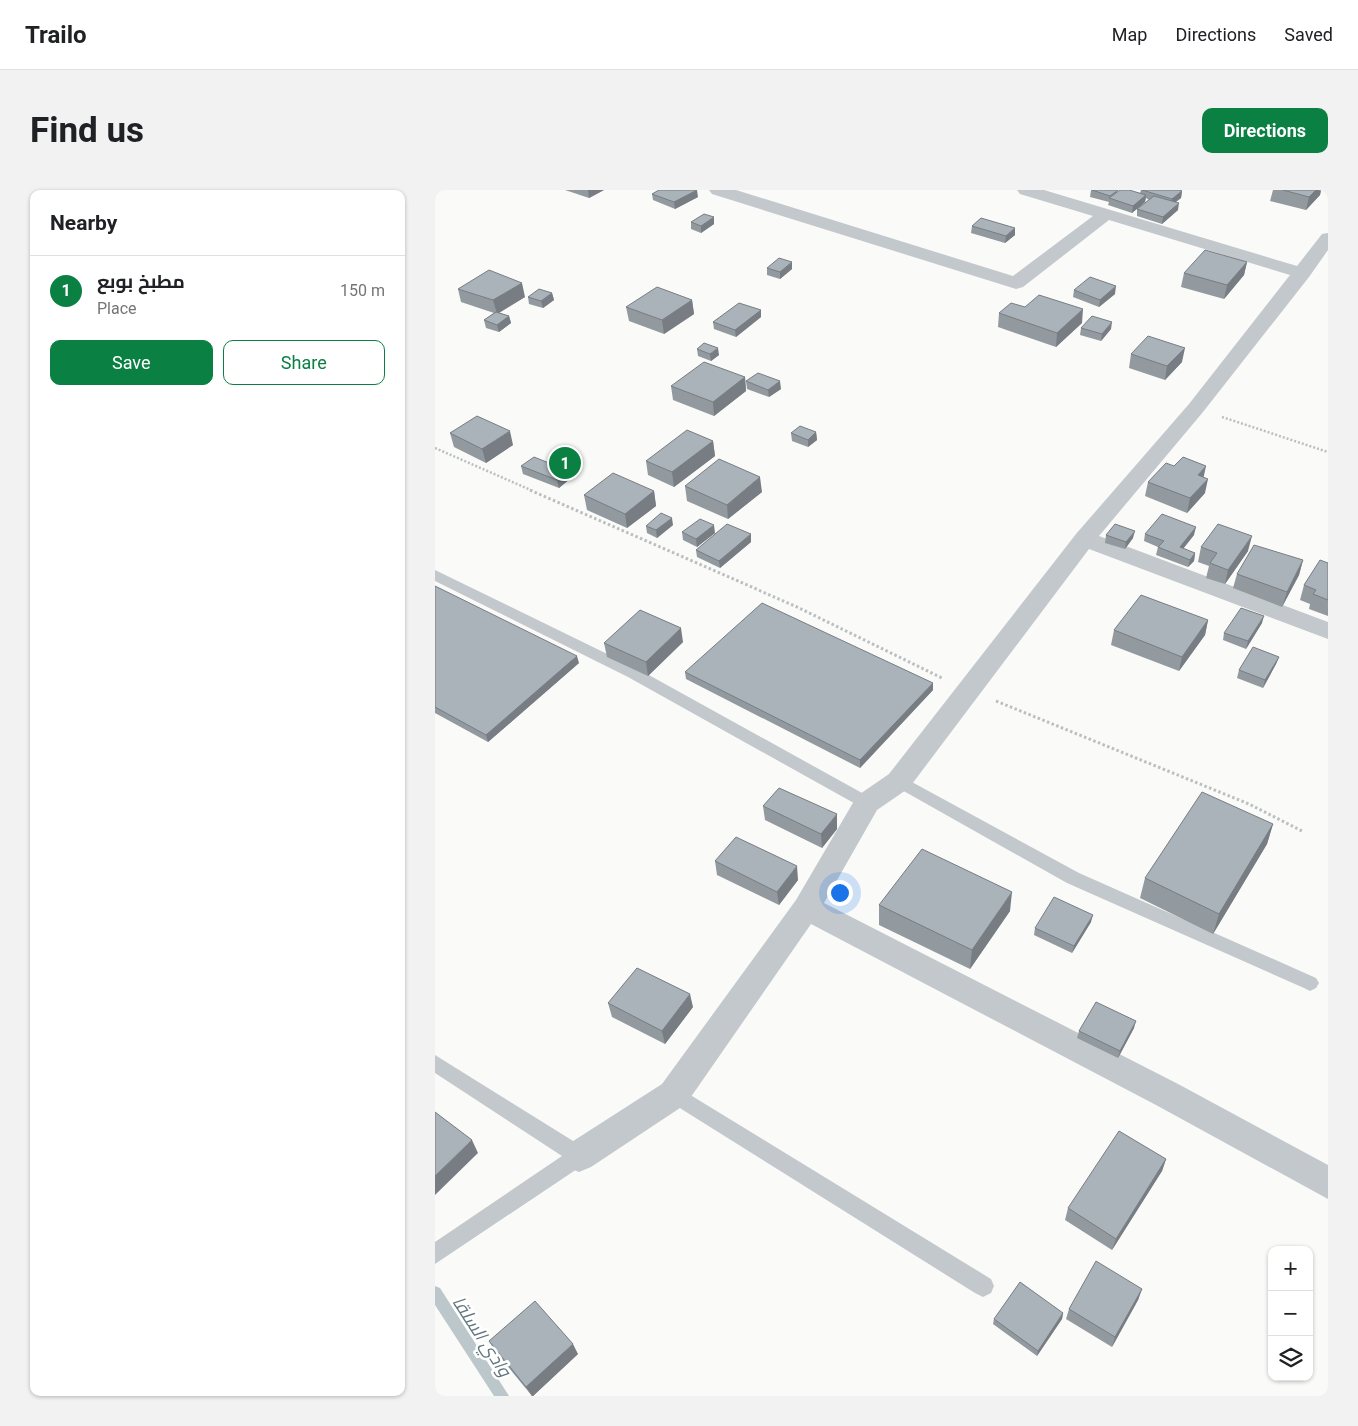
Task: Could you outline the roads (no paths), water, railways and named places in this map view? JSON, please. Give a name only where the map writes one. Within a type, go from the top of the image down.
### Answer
[{"type":"street","points":[[718,190],[1016,283],[1105,215]]},
{"type":"street","points":[[1026,190],[1303,273]]},
{"type":"street","points":[[1063,202],[1077,190]]},
{"type":"street","points":[[579,1156],[673,1094],[805,908],[867,803],[899,782],[1084,538],[1196,408],[1303,273],[1328,238]]},
{"type":"street","points":[[1084,538],[1328,631]]},
{"type":"street","points":[[805,908],[1168,1095],[1328,1183]]},
{"type":"lane","points":[[435,575],[633,673],[867,803]]},
{"type":"lane","points":[[899,782],[1073,878],[1310,983]]},
{"type":"lane","points":[[435,1063],[579,1156],[435,1254]]},
{"type":"lane","points":[[673,1094],[983,1286]]},
{"type":"waterway","name":"وادي السلقا","points":[[435,1293],[502,1396]]},
{"type":"place","name":"مطبخ بوبع","points":[[565,463]]}]
